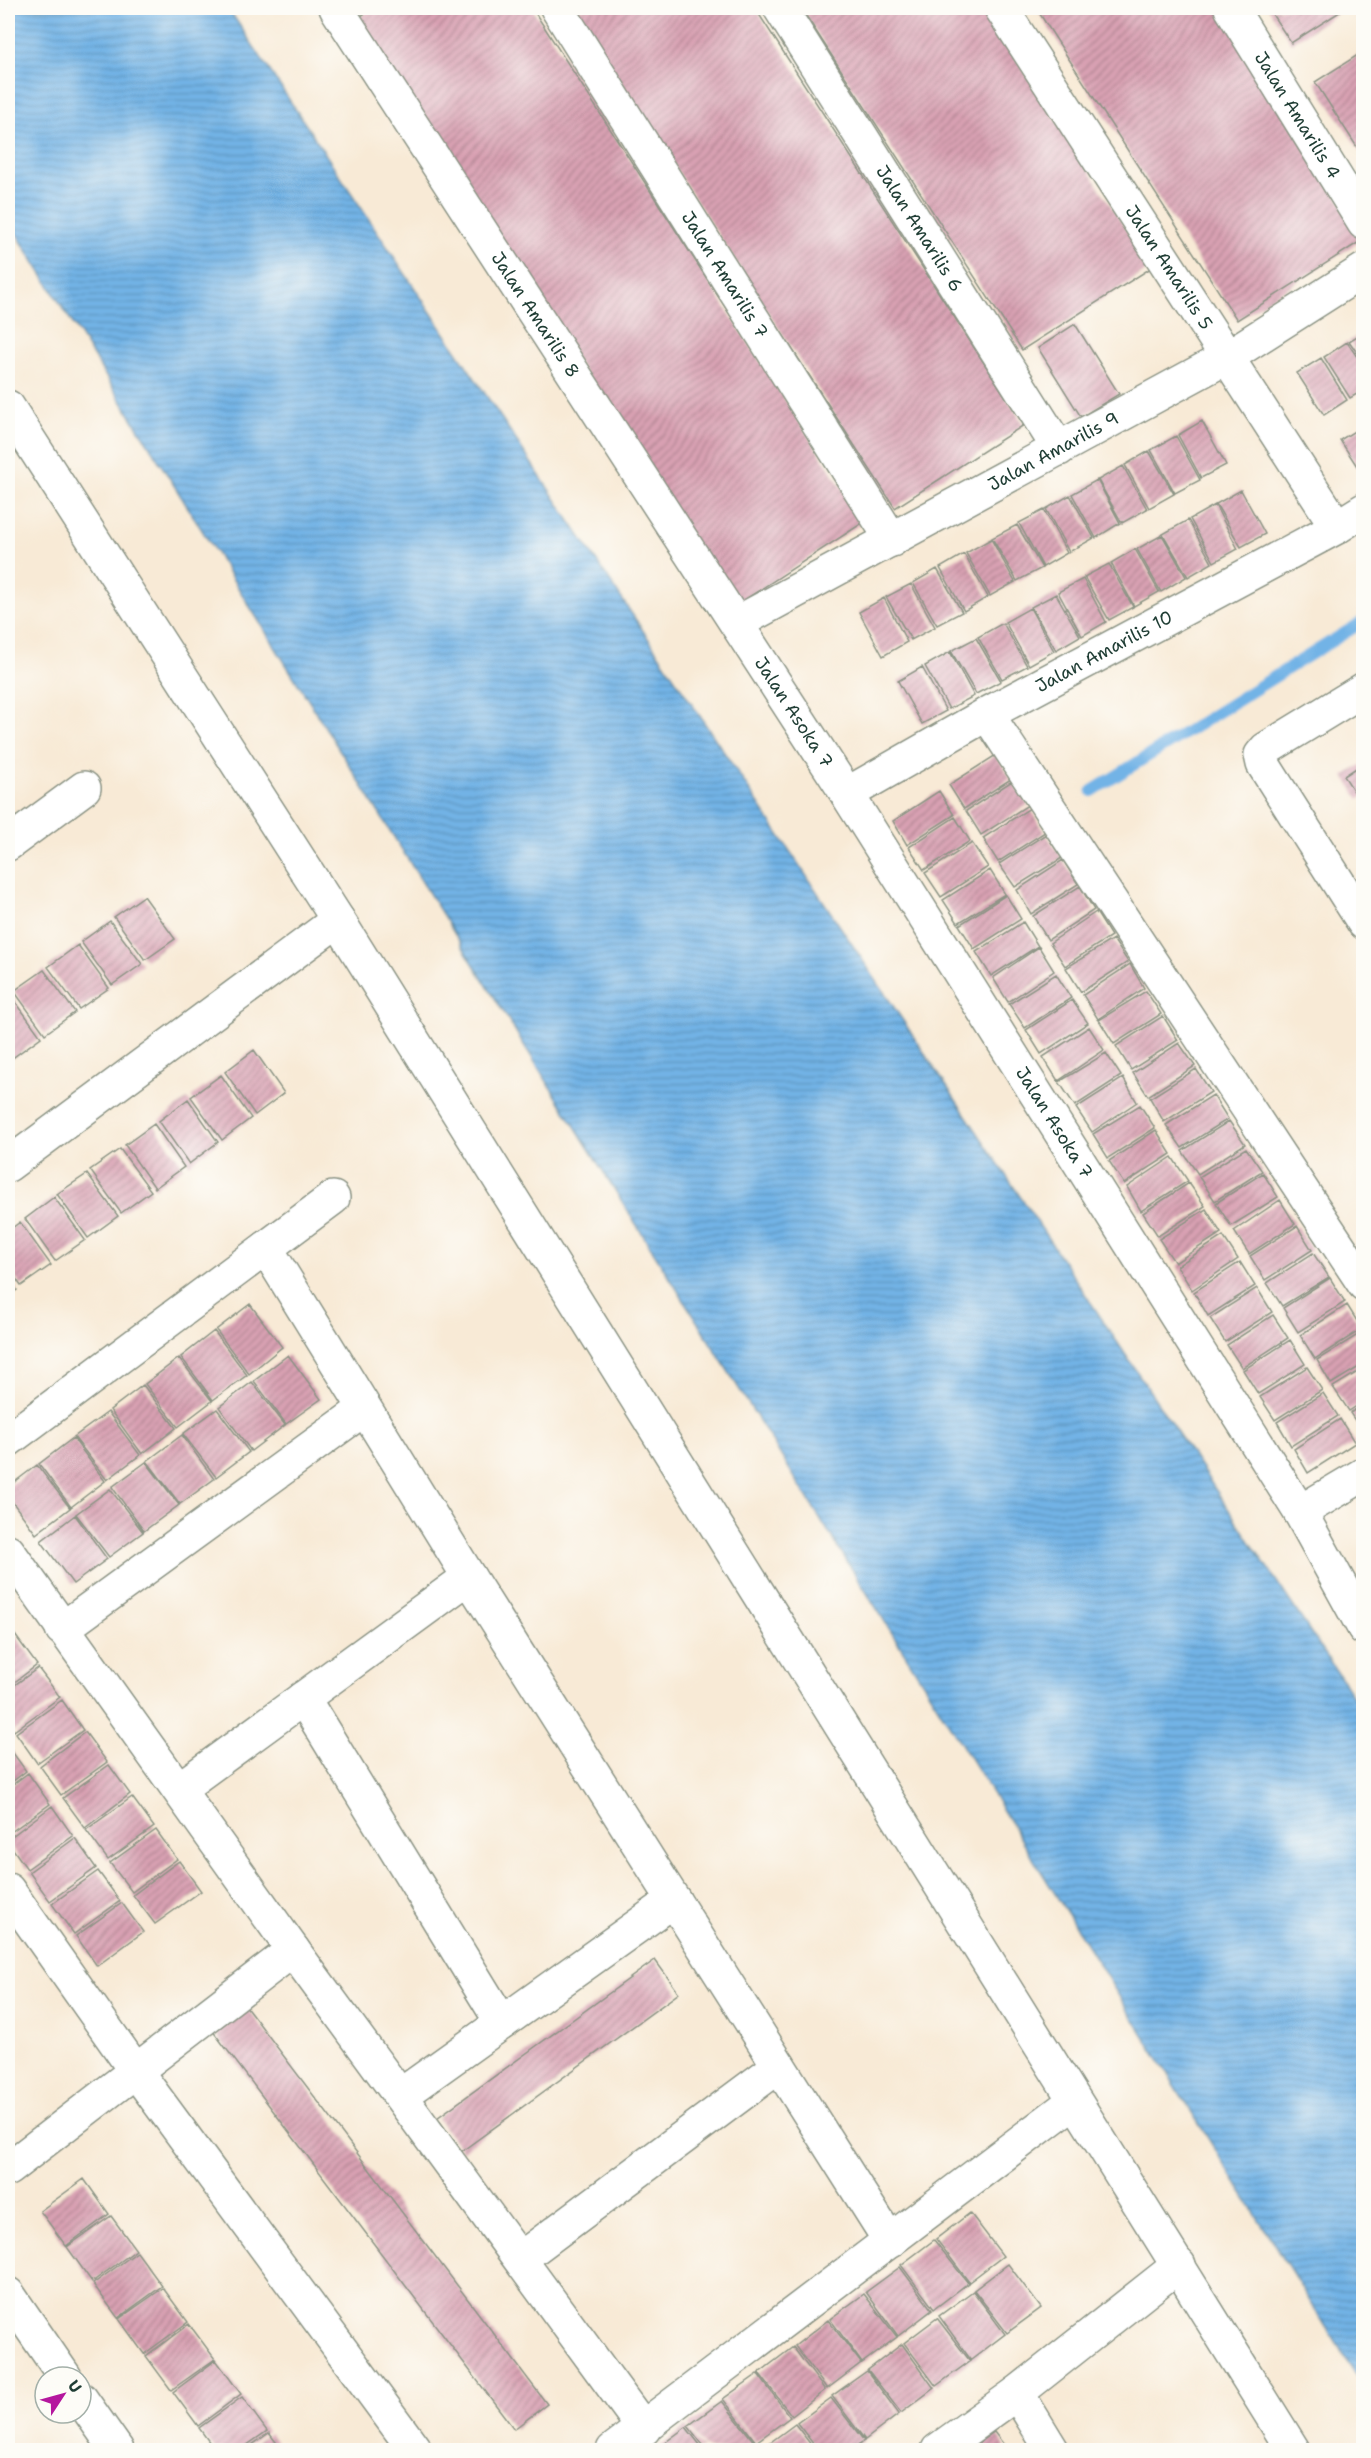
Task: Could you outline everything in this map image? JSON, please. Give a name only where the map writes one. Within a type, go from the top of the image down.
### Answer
[{"type":"street","name":"Jalan Amarilis 8","points":[[336,8],[736,623]]},
{"type":"street","name":"Jalan Amarilis 7","points":[[557,8],[892,540]]},
{"type":"street","name":"Jalan Amarilis 6","points":[[780,8],[1059,449]]},
{"type":"street","name":"Jalan Amarilis 5","points":[[1001,8],[1229,356],[1350,519]]},
{"type":"street","name":"Jalan Amarilis 4","points":[[1231,8],[1364,223]]},
{"type":"street","name":"Jalan Amarilis 9","points":[[736,623],[1229,356],[1364,270]]},
{"type":"street","points":[[8,407],[338,920],[1073,2102],[1179,2265],[1293,2451]]},
{"type":"street","name":"Jalan Amarilis 10","points":[[846,794],[987,714],[1350,519]]},
{"type":"street","name":"Jalan Asoka 7","points":[[736,623],[1300,1512],[1364,1628]]},
{"type":"street","points":[[1364,689],[1266,749],[1261,755],[1263,764],[1364,923]]},
{"type":"street","points":[[987,714],[1364,1284]]},
{"type":"street","points":[[8,844],[84,788]]},
{"type":"street","points":[[8,1165],[338,920]]},
{"type":"street","points":[[8,1440],[333,1198]]},
{"type":"street","points":[[266,1248],[469,1577],[890,2241]]},
{"type":"street","points":[[62,1629],[364,1409]]},
{"type":"street","points":[[1300,1512],[1364,1474]]},
{"type":"street","points":[[8,1551],[293,1950],[644,2429]]},
{"type":"street","points":[[178,1789],[469,1577]]},
{"type":"street","points":[[303,1698],[502,2022]]},
{"type":"street","points":[[8,1890],[135,2070],[415,2451]]},
{"type":"street","points":[[401,2095],[674,1900]]},
{"type":"street","points":[[8,2169],[293,1950]]},
{"type":"street","points":[[520,2259],[779,2066]]},
{"type":"street","points":[[613,2451],[1073,2102]]},
{"type":"street","points":[[939,2451],[1017,2393],[1179,2265]]},
{"type":"street","points":[[8,2294],[57,2365]]},
{"type":"street","points":[[1017,2393],[1052,2451]]},
{"type":"street","points":[[93,2416],[117,2451]]},
{"type":"water","points":[[8,8],[228,8],[1363,1711],[1363,2386],[8,220]]},
{"type":"building","points":[[373,8],[532,8],[864,522],[735,606],[356,19]]},
{"type":"building","points":[[572,8],[755,8],[1024,425],[895,508]]},
{"type":"building","points":[[801,8],[984,8],[1151,268],[1022,350]]},
{"type":"building","points":[[1036,8],[1219,8],[1364,239],[1237,320]]},
{"type":"building","points":[[1268,8],[1346,8],[1291,43]]},
{"type":"building","points":[[1364,51],[1364,158],[1315,82]]},
{"type":"building","points":[[1075,324],[1119,394],[1081,417],[1038,348]]},
{"type":"building","points":[[1364,332],[1364,363],[1349,341]]},
{"type":"building","points":[[1347,342],[1364,367],[1364,390],[1350,398],[1324,357]]},
{"type":"building","points":[[1321,358],[1347,400],[1324,415],[1297,373]]},
{"type":"building","points":[[1202,421],[1226,465],[1201,478],[1178,435]]},
{"type":"building","points":[[1364,425],[1364,477],[1340,440]]},
{"type":"building","points":[[1176,436],[1200,480],[1175,493],[1151,450]]},
{"type":"building","points":[[1149,451],[1174,494],[1149,508],[1125,465]]},
{"type":"building","points":[[1123,466],[1147,509],[1122,523],[1098,480]]},
{"type":"building","points":[[1097,480],[1120,523],[1096,538],[1072,494]]},
{"type":"building","points":[[1241,490],[1265,534],[1241,547],[1216,504]]},
{"type":"building","points":[[1070,495],[1094,538],[1069,552],[1046,509]]},
{"type":"building","points":[[1215,505],[1238,549],[1214,562],[1190,519]]},
{"type":"building","points":[[1044,510],[1067,553],[1043,567],[1019,523]]},
{"type":"building","points":[[1188,520],[1212,563],[1188,577],[1163,534]]},
{"type":"building","points":[[1017,525],[1042,568],[1017,581],[992,538]]},
{"type":"building","points":[[1162,535],[1186,577],[1161,592],[1137,549]]},
{"type":"building","points":[[991,539],[1015,582],[990,596],[966,553]]},
{"type":"building","points":[[1135,549],[1159,592],[1134,606],[1111,563]]},
{"type":"building","points":[[964,554],[988,597],[964,611],[940,568]]},
{"type":"building","points":[[1109,564],[1133,607],[1109,620],[1084,577]]},
{"type":"building","points":[[937,569],[962,612],[937,625],[913,583]]},
{"type":"building","points":[[1083,579],[1106,622],[1082,636],[1058,592]]},
{"type":"building","points":[[911,584],[935,627],[911,640],[886,597]]},
{"type":"building","points":[[1056,594],[1080,636],[1056,650],[1031,607]]},
{"type":"building","points":[[884,598],[907,642],[883,656],[859,612]]},
{"type":"building","points":[[1030,608],[1054,651],[1029,665],[1005,622]]},
{"type":"building","points":[[1003,623],[1027,666],[1002,679],[978,637]]},
{"type":"building","points":[[976,638],[1001,681],[976,694],[951,651]]},
{"type":"building","points":[[950,652],[974,696],[949,709],[925,666]]},
{"type":"building","points":[[922,667],[946,711],[922,724],[898,681]]},
{"type":"building","points":[[996,755],[1011,779],[964,809],[949,785]]},
{"type":"building","points":[[1364,763],[1364,796],[1359,799],[1344,776]]},
{"type":"building","points":[[1012,781],[1028,805],[981,835],[966,811]]},
{"type":"building","points":[[939,791],[954,815],[907,845],[893,821]]},
{"type":"building","points":[[1030,808],[1045,832],[998,862],[983,838]]},
{"type":"building","points":[[955,817],[970,841],[924,870],[909,847]]},
{"type":"building","points":[[1046,834],[1062,858],[1015,887],[999,864]]},
{"type":"building","points":[[972,843],[988,867],[941,897],[925,873]]},
{"type":"building","points":[[1063,860],[1078,884],[1031,914],[1017,890]]},
{"type":"building","points":[[990,870],[1005,894],[958,923],[943,900]]},
{"type":"building","points":[[1080,886],[1094,910],[1048,940],[1033,916]]},
{"type":"building","points":[[1006,895],[1021,919],[974,949],[959,925]]},
{"type":"building","points":[[144,896],[175,939],[145,960],[114,917]]},
{"type":"building","points":[[1096,912],[1111,936],[1065,966],[1050,943]]},
{"type":"building","points":[[110,921],[142,964],[112,985],[81,942]]},
{"type":"building","points":[[1023,922],[1038,946],[991,976],[976,952]]},
{"type":"building","points":[[1113,939],[1128,962],[1081,992],[1066,968]]},
{"type":"building","points":[[78,945],[109,988],[79,1009],[48,967]]},
{"type":"building","points":[[1039,947],[1054,971],[1008,1002],[993,978]]},
{"type":"building","points":[[1130,964],[1144,988],[1098,1019],[1083,995]]},
{"type":"building","points":[[44,970],[75,1012],[45,1034],[14,991]]},
{"type":"building","points":[[1056,974],[1071,998],[1025,1028],[1009,1004]]},
{"type":"building","points":[[1146,991],[1161,1014],[1114,1044],[1099,1020]]},
{"type":"building","points":[[10,994],[41,1037],[11,1059],[8,1053],[8,996]]},
{"type":"building","points":[[1072,1000],[1088,1023],[1041,1054],[1026,1030]]},
{"type":"building","points":[[1163,1016],[1178,1040],[1131,1070],[1116,1046]]},
{"type":"building","points":[[1089,1027],[1104,1050],[1058,1081],[1043,1057]]},
{"type":"building","points":[[1179,1043],[1195,1066],[1148,1096],[1133,1073]]},
{"type":"building","points":[[254,1050],[284,1093],[255,1115],[225,1072]]},
{"type":"building","points":[[1106,1053],[1121,1076],[1075,1106],[1059,1082]]},
{"type":"building","points":[[1196,1069],[1211,1092],[1164,1122],[1150,1098]]},
{"type":"building","points":[[221,1075],[251,1118],[222,1140],[191,1097]]},
{"type":"building","points":[[1123,1078],[1137,1102],[1092,1132],[1076,1108]]},
{"type":"building","points":[[1213,1095],[1228,1119],[1182,1148],[1166,1125]]},
{"type":"building","points":[[188,1099],[218,1142],[189,1164],[159,1121]]},
{"type":"building","points":[[1140,1105],[1155,1128],[1108,1158],[1093,1134]]},
{"type":"building","points":[[1229,1121],[1245,1144],[1198,1174],[1182,1151]]},
{"type":"building","points":[[154,1124],[184,1167],[155,1188],[125,1145]]},
{"type":"building","points":[[1156,1130],[1171,1154],[1124,1184],[1109,1161]]},
{"type":"building","points":[[1246,1148],[1262,1171],[1215,1201],[1199,1177]]},
{"type":"building","points":[[120,1149],[151,1191],[121,1213],[90,1170]]},
{"type":"building","points":[[1172,1157],[1188,1181],[1141,1211],[1127,1187]]},
{"type":"building","points":[[1263,1173],[1278,1197],[1231,1226],[1216,1203]]},
{"type":"building","points":[[87,1174],[118,1216],[88,1238],[57,1194]]},
{"type":"building","points":[[1189,1183],[1205,1206],[1158,1236],[1143,1213]]},
{"type":"building","points":[[54,1197],[85,1240],[55,1261],[25,1219]]},
{"type":"building","points":[[1280,1200],[1295,1224],[1249,1254],[1234,1231]]},
{"type":"building","points":[[1206,1209],[1221,1233],[1175,1263],[1159,1239]]},
{"type":"building","points":[[20,1222],[51,1265],[21,1286],[8,1267],[8,1231]]},
{"type":"building","points":[[1297,1226],[1312,1250],[1265,1280],[1250,1256]]},
{"type":"building","points":[[1223,1236],[1238,1259],[1192,1290],[1177,1266]]},
{"type":"building","points":[[1313,1253],[1329,1277],[1282,1306],[1267,1283]]},
{"type":"building","points":[[1240,1262],[1255,1286],[1208,1316],[1194,1292]]},
{"type":"building","points":[[8,1277],[17,1290],[8,1296]]},
{"type":"building","points":[[1330,1278],[1345,1302],[1298,1332],[1283,1308]]},
{"type":"building","points":[[1257,1288],[1272,1312],[1225,1342],[1210,1318]]},
{"type":"building","points":[[250,1304],[282,1347],[249,1374],[216,1330]]},
{"type":"building","points":[[1347,1305],[1362,1329],[1315,1359],[1300,1335]]},
{"type":"building","points":[[1273,1315],[1288,1338],[1242,1368],[1227,1345]]},
{"type":"building","points":[[214,1331],[247,1375],[213,1400],[181,1357]]},
{"type":"building","points":[[1364,1331],[1364,1364],[1331,1384],[1317,1360]]},
{"type":"building","points":[[1290,1340],[1305,1364],[1258,1394],[1243,1370]]},
{"type":"building","points":[[288,1355],[321,1399],[286,1424],[254,1381]]},
{"type":"building","points":[[179,1358],[212,1401],[178,1427],[145,1384]]},
{"type":"building","points":[[1307,1367],[1322,1390],[1275,1420],[1260,1397]]},
{"type":"building","points":[[1364,1368],[1364,1401],[1349,1411],[1333,1387]]},
{"type":"building","points":[[252,1382],[285,1425],[251,1451],[219,1407]]},
{"type":"building","points":[[143,1385],[176,1428],[142,1454],[110,1410]]},
{"type":"building","points":[[1323,1393],[1338,1416],[1291,1446],[1277,1422]]},
{"type":"building","points":[[1364,1404],[1364,1434],[1350,1413]]},
{"type":"building","points":[[217,1409],[249,1452],[216,1477],[183,1434]]},
{"type":"building","points":[[108,1412],[140,1455],[107,1480],[74,1437]]},
{"type":"building","points":[[1340,1419],[1355,1443],[1308,1473],[1294,1449]]},
{"type":"building","points":[[182,1435],[214,1479],[180,1504],[147,1461]]},
{"type":"building","points":[[73,1438],[105,1481],[71,1507],[39,1464]]},
{"type":"building","points":[[146,1462],[179,1505],[144,1531],[112,1487]]},
{"type":"building","points":[[37,1465],[70,1508],[36,1534],[8,1496],[8,1487]]},
{"type":"building","points":[[110,1489],[143,1532],[109,1557],[76,1514]]},
{"type":"building","points":[[75,1515],[107,1559],[73,1584],[41,1541]]},
{"type":"building","points":[[15,1635],[37,1665],[8,1687],[8,1641]]},
{"type":"building","points":[[38,1668],[60,1697],[14,1731],[8,1722],[8,1690]]},
{"type":"building","points":[[62,1700],[83,1730],[37,1763],[16,1733]]},
{"type":"building","points":[[85,1732],[107,1762],[61,1795],[40,1766]]},
{"type":"building","points":[[8,1746],[26,1771],[8,1785]]},
{"type":"building","points":[[109,1765],[130,1794],[85,1828],[63,1798]]},
{"type":"building","points":[[28,1773],[50,1804],[8,1834],[8,1788]]},
{"type":"building","points":[[132,1797],[154,1827],[108,1860],[86,1830]]},
{"type":"building","points":[[52,1806],[73,1836],[27,1869],[8,1839]]},
{"type":"building","points":[[156,1830],[177,1859],[132,1892],[110,1863]]},
{"type":"building","points":[[75,1838],[96,1868],[50,1901],[29,1872]]},
{"type":"building","points":[[179,1861],[201,1891],[155,1924],[133,1895]]},
{"type":"building","points":[[98,1871],[120,1901],[74,1934],[52,1904]]},
{"type":"building","points":[[122,1903],[143,1932],[97,1966],[76,1936]]},
{"type":"building","points":[[655,1960],[679,1993],[462,2151],[437,2118]]},
{"type":"building","points":[[239,1997],[547,2404],[514,2429],[206,2022]]},
{"type":"building","points":[[84,2179],[109,2214],[66,2246],[40,2211]]},
{"type":"building","points":[[970,2213],[1003,2256],[969,2282],[936,2239]]},
{"type":"building","points":[[111,2216],[136,2250],[92,2282],[67,2247]]},
{"type":"building","points":[[934,2240],[968,2283],[934,2309],[901,2265]]},
{"type":"building","points":[[137,2252],[162,2286],[118,2318],[93,2284]]},
{"type":"building","points":[[1008,2264],[1041,2308],[1007,2333],[974,2290]]},
{"type":"building","points":[[900,2267],[932,2310],[898,2336],[866,2292]]},
{"type":"building","points":[[163,2288],[188,2322],[144,2354],[119,2319]]},
{"type":"building","points":[[973,2291],[1005,2334],[971,2360],[939,2316]]},
{"type":"building","points":[[864,2294],[897,2337],[862,2363],[830,2319]]},
{"type":"building","points":[[937,2318],[970,2361],[936,2386],[904,2343]]},
{"type":"building","points":[[828,2320],[861,2363],[827,2389],[795,2346]]},
{"type":"building","points":[[189,2324],[215,2359],[171,2390],[146,2356]]},
{"type":"building","points":[[902,2344],[934,2388],[901,2413],[868,2370]]},
{"type":"building","points":[[793,2347],[825,2390],[792,2416],[759,2373]]},
{"type":"building","points":[[216,2360],[241,2394],[198,2426],[173,2392]]},
{"type":"building","points":[[867,2371],[899,2414],[865,2440],[832,2396]]},
{"type":"building","points":[[758,2374],[790,2417],[756,2442],[723,2399]]},
{"type":"building","points":[[242,2397],[267,2431],[240,2450],[215,2450],[199,2428]]},
{"type":"building","points":[[831,2398],[864,2441],[850,2450],[818,2450],[797,2423]]},
{"type":"building","points":[[722,2401],[755,2443],[745,2450],[707,2450],[688,2426]]},
{"type":"building","points":[[795,2424],[815,2450],[760,2450]]},
{"type":"building","points":[[686,2427],[704,2450],[655,2450]]},
{"type":"building","points":[[994,2432],[1008,2450],[968,2450]]},
{"type":"building","points":[[269,2433],[282,2450],[245,2450]]},
{"type":"waterway","points":[[1092,791],[1364,621]]}]
